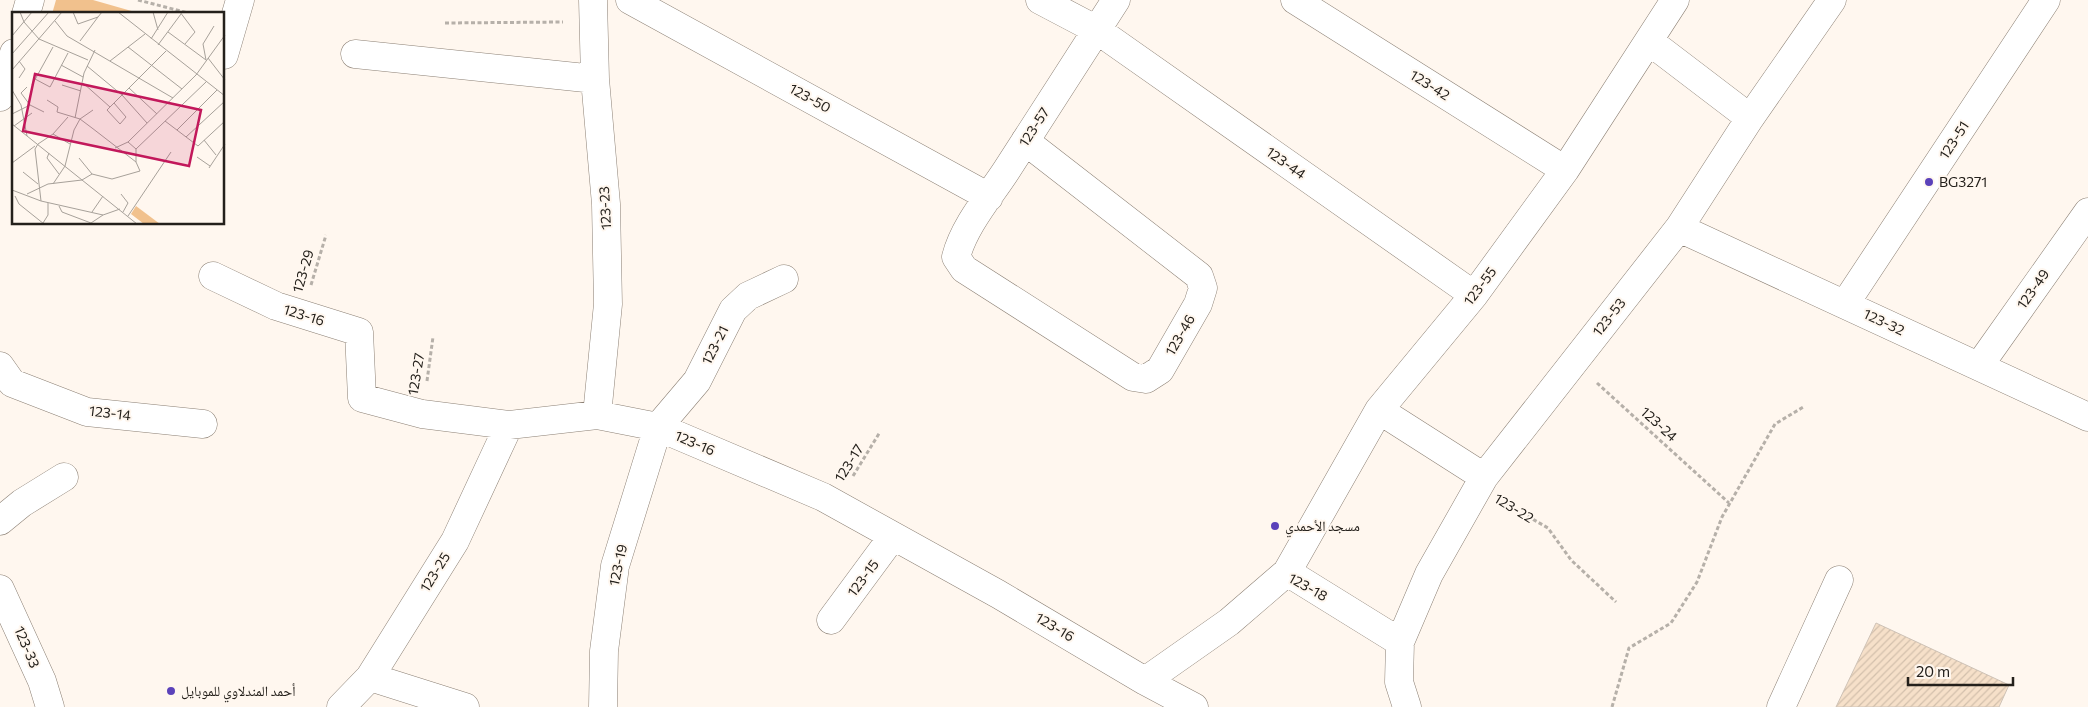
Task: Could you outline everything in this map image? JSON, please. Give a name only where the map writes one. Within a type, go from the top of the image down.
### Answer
[{"type":"lane","points":[[225,52],[240,0]]},
{"type":"lane","name":"123-50","points":[[630,0],[989,197]]},
{"type":"lane","name":"123-44","points":[[1040,0],[1097,30],[1474,295]]},
{"type":"lane","name":"123-57","points":[[956,257],[960,243],[1116,0]]},
{"type":"lane","name":"123-42","points":[[1295,0],[1565,170]]},
{"type":"lane","name":"123-55","points":[[1287,572],[1379,410],[1474,295],[1565,170],[1675,0]]},
{"type":"lane","name":"123-53","points":[[1400,642],[1429,574],[1484,477],[1680,228],[1750,118],[1832,0]]},
{"type":"lane","name":"123-51","points":[[1845,304],[2046,0]]},
{"type":"lane","name":"123-23","points":[[594,11],[595,79],[606,204],[608,304],[597,416]]},
{"type":"lane","points":[[1649,41],[1750,118]]},
{"type":"lane","points":[[355,54],[595,79]]},
{"type":"lane","points":[[0,97],[12,58]]},
{"type":"lane","name":"123-46","points":[[956,257],[964,269],[1133,377],[1146,379],[1160,370],[1198,304],[1203,288],[1199,276],[1025,141]]},
{"type":"lane","name":"123-49","points":[[1979,366],[2088,212]]},
{"type":"lane","name":"123-32","points":[[1680,228],[2088,416]]},
{"type":"lane","name":"123-16","points":[[213,276],[276,306],[359,332],[362,398],[422,414],[509,425],[597,416],[658,427],[836,505],[998,594],[1145,681],[1194,707]]},
{"type":"lane","name":"123-21","points":[[658,427],[697,380],[733,310],[748,296],[784,279]]},
{"type":"lane","name":"123-14","points":[[4,379],[87,412],[203,424]]},
{"type":"lane","name":"123-22","points":[[1379,410],[1484,477]]},
{"type":"lane","name":"123-25","points":[[341,707],[370,677],[455,541],[509,425]]},
{"type":"lane","name":"123-19","points":[[603,707],[604,650],[615,566],[658,427]]},
{"type":"lane","points":[[0,521],[22,503],[64,477]]},
{"type":"lane","name":"123-15","points":[[831,620],[893,536]]},
{"type":"lane","name":"123-18","points":[[1145,681],[1229,622],[1287,572],[1400,642]]},
{"type":"lane","points":[[1781,707],[1839,580]]},
{"type":"lane","name":"123-33","points":[[0,589],[42,681],[50,707]]},
{"type":"lane","points":[[1400,642],[1399,682],[1407,707]]},
{"type":"lane","points":[[370,677],[465,707]]},
{"type":"path","points":[[138,0],[184,12]]},
{"type":"path","points":[[445,23],[594,11]]},
{"type":"path","name":"123-29","points":[[303,314],[326,235]]},
{"type":"path","name":"123-27","points":[[422,414],[433,338]]},
{"type":"path","name":"123-24","points":[[1574,362],[1729,503]]},
{"type":"path","points":[[1612,707],[1629,648],[1671,623],[1697,582],[1729,503],[1774,424],[1805,406]]},
{"type":"path","name":"123-17","points":[[836,505],[880,432]]},
{"type":"path","name":"123-22","points":[[1484,477],[1489,493],[1548,528],[1571,560],[1616,602]]},
{"type":"shaded area","points":[[56,0],[93,0],[135,12],[53,12]]},
{"type":"building","points":[[1876,623],[2009,685],[1999,707],[1836,707]]},
{"type":"place","name":"BG3271","points":[[1929,182]]},
{"type":"place","name":"مسجد الأحمدي","points":[[1275,526]]},
{"type":"place","name":"أحمد المندلاوي للموبايل","points":[[171,691]]}]
